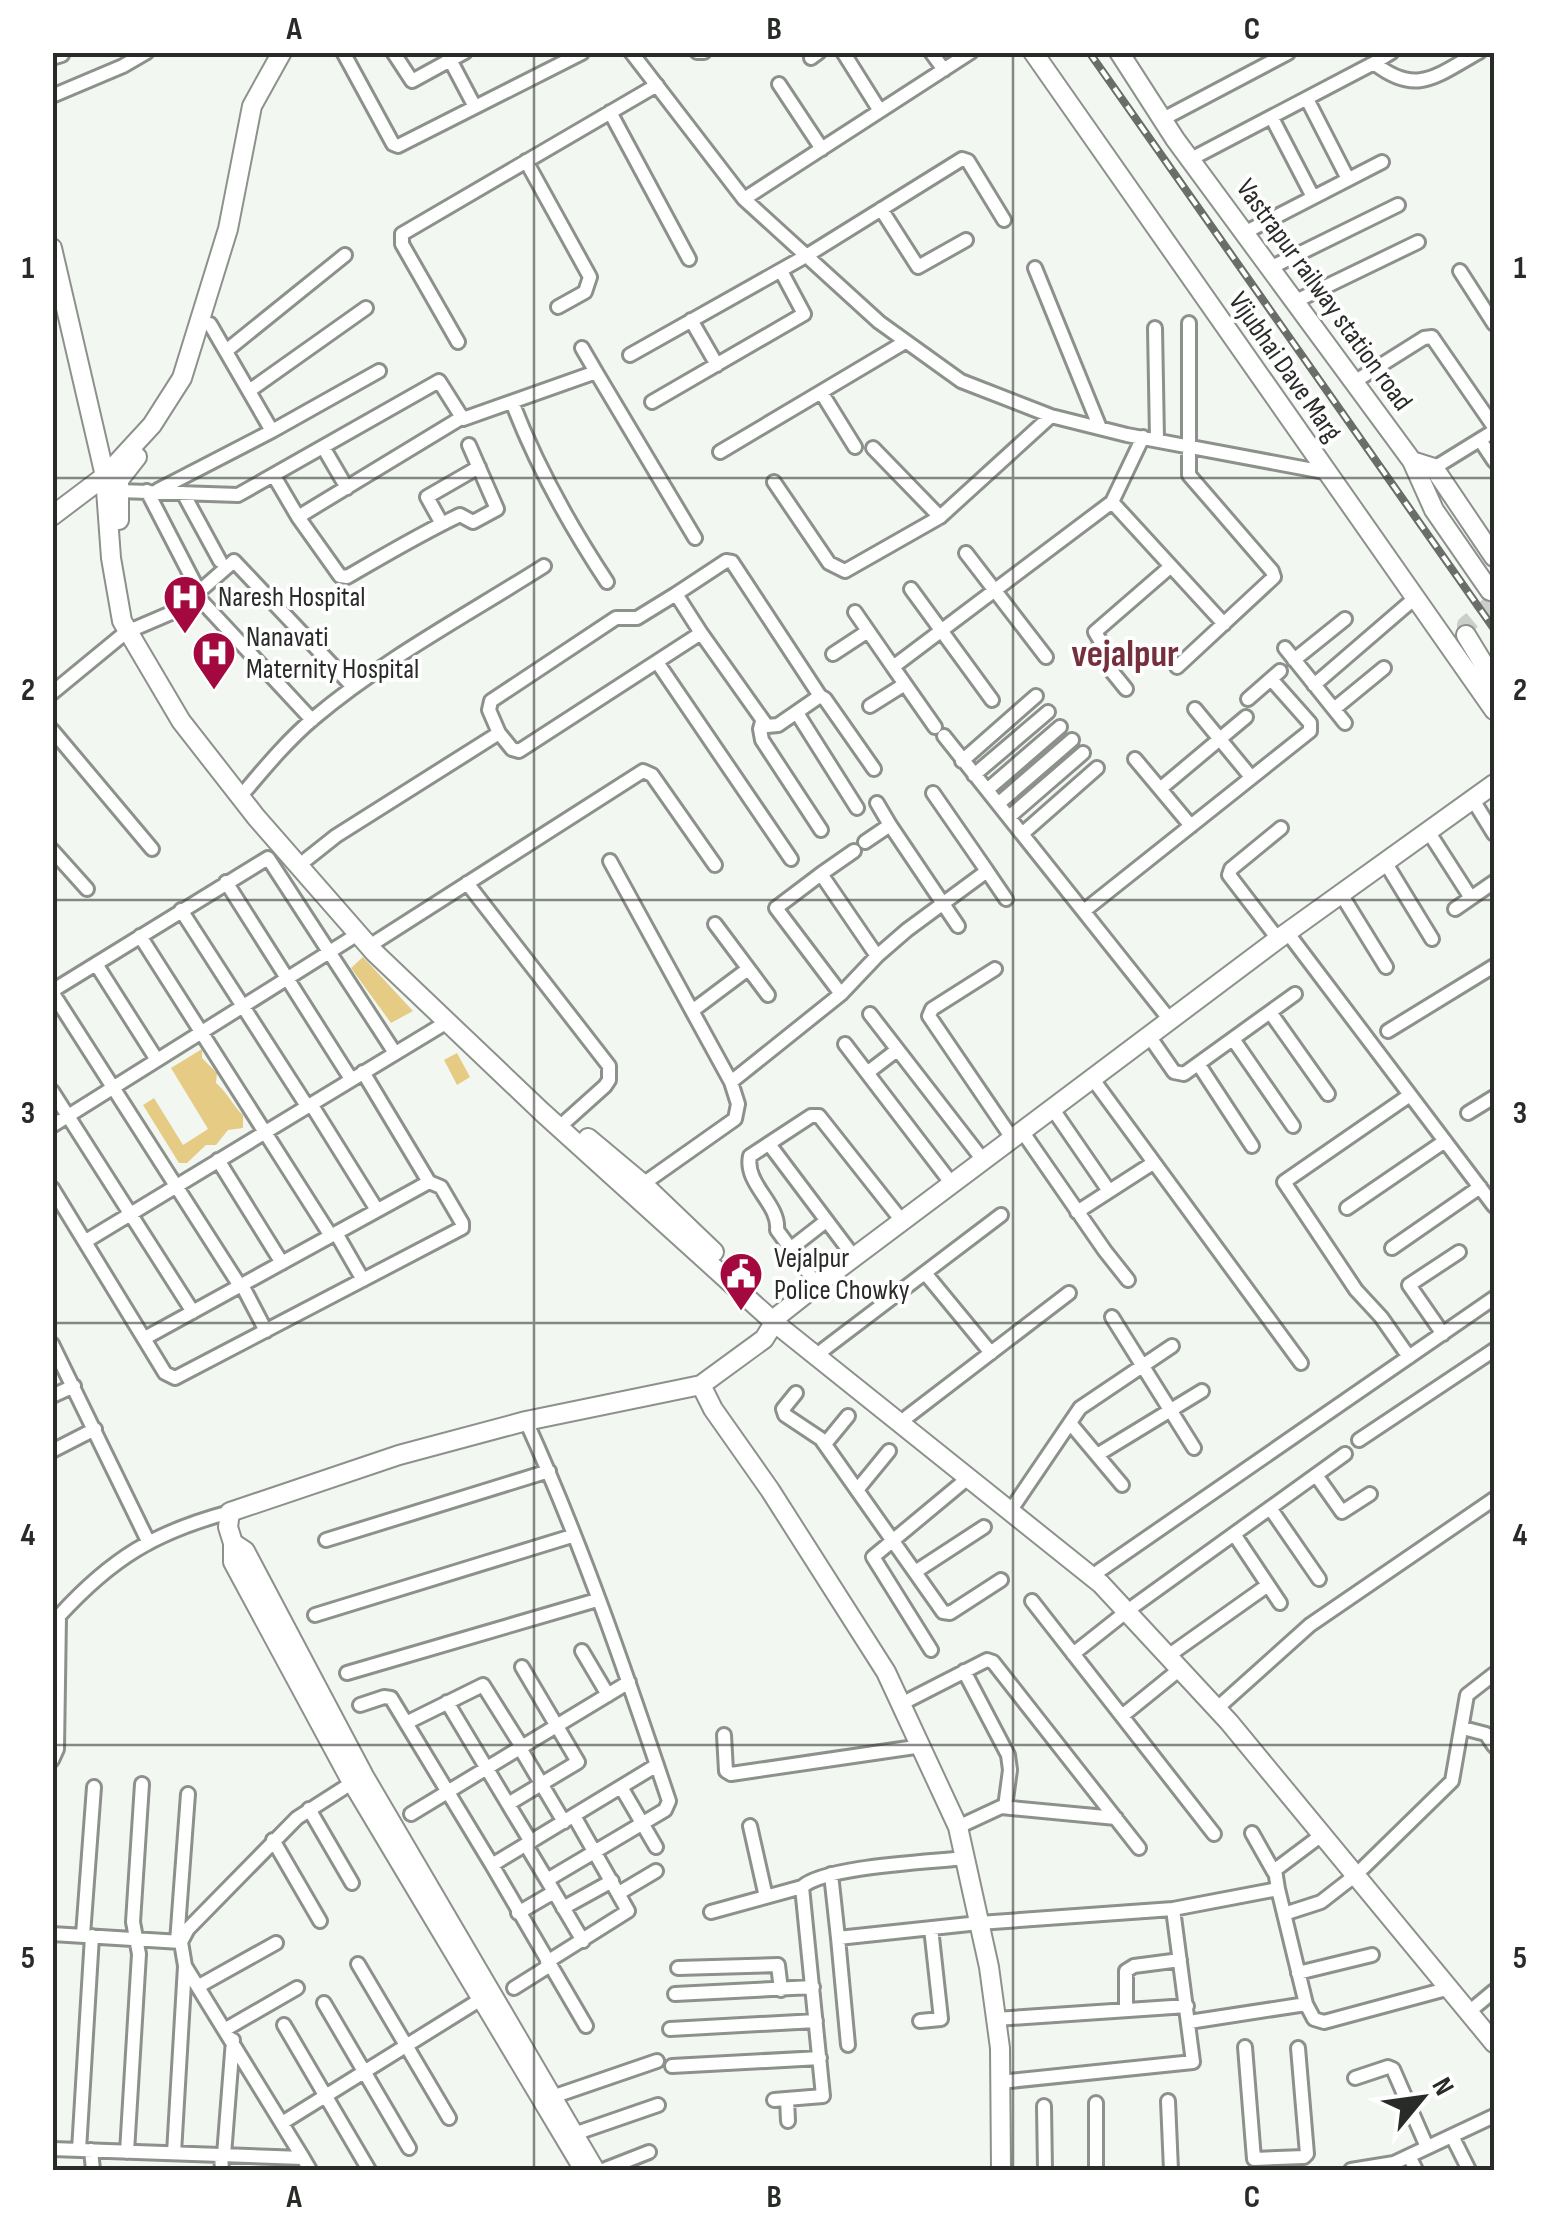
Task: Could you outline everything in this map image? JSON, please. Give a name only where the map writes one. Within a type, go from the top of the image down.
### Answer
[{"type":"street","points":[[52,96],[147,52]]},
{"type":"street","points":[[114,482],[182,378],[228,229],[252,106],[282,52]]},
{"type":"street","points":[[52,516],[114,482],[159,431],[190,382],[236,231],[260,109],[294,52]]},
{"type":"street","points":[[343,52],[396,146],[582,53]]},
{"type":"street","points":[[394,52],[412,81],[448,56],[465,52]]},
{"type":"street","points":[[631,52],[744,200],[905,342],[961,382],[1051,416],[1324,472]]},
{"type":"street","points":[[843,52],[880,111]]},
{"type":"street","points":[[932,52],[944,70]]},
{"type":"street","points":[[744,200],[971,52]]},
{"type":"street","name":"Vijubhai Dave Marg","points":[[1032,52],[1494,710]]},
{"type":"street","points":[[1191,159],[1392,52]]},
{"type":"street","points":[[1374,63],[1394,77],[1415,83],[1479,52]]},
{"type":"street","points":[[1162,120],[1288,53]]},
{"type":"street","name":"Vastrapur railway station road","points":[[1124,54],[1162,120],[1412,461],[1434,510],[1490,591]]},
{"type":"street","points":[[448,56],[475,107]]},
{"type":"street","points":[[779,84],[822,149]]},
{"type":"street","points":[[458,342],[402,244],[402,234],[657,85]]},
{"type":"street","points":[[1307,99],[1348,179]]},
{"type":"street","points":[[610,112],[690,259]]},
{"type":"street","points":[[1272,118],[1313,197]]},
{"type":"street","points":[[630,355],[806,256],[965,158],[1004,220]]},
{"type":"street","points":[[526,161],[590,278],[584,292],[558,307]]},
{"type":"street","points":[[1246,232],[1382,162]]},
{"type":"street","points":[[1272,267],[1398,205]]},
{"type":"street","points":[[881,208],[918,267],[966,240]]},
{"type":"street","points":[[1296,301],[1418,242]]},
{"type":"street","points":[[52,248],[114,482],[120,557],[132,628],[181,721],[256,816],[358,934],[378,947],[566,1120],[643,1184],[777,1319],[823,1350],[1098,1571],[1323,1834],[1360,1871],[1494,2043]]},
{"type":"street","points":[[226,351],[345,255]]},
{"type":"street","points":[[1035,268],[1100,428]]},
{"type":"street","points":[[652,402],[804,314],[780,270]]},
{"type":"street","points":[[1460,270],[1488,301],[1494,324]]},
{"type":"street","points":[[249,391],[366,308]]},
{"type":"street","points":[[691,320],[716,365]]},
{"type":"street","points":[[1177,666],[1273,581],[1274,574],[1193,482],[1188,470],[1189,323]]},
{"type":"street","points":[[210,324],[272,431]]},
{"type":"street","points":[[892,666],[1112,502],[1150,438],[1155,328]]},
{"type":"street","points":[[1354,382],[1424,338],[1432,338],[1494,429],[1434,468]]},
{"type":"street","points":[[720,452],[905,342]]},
{"type":"street","points":[[582,348],[695,538]]},
{"type":"street","points":[[152,491],[272,431],[379,371]]},
{"type":"street","points":[[298,517],[461,418],[596,372]]},
{"type":"street","points":[[114,482],[152,491],[238,496],[439,381],[461,418]]},
{"type":"street","points":[[821,392],[856,447]]},
{"type":"street","points":[[512,402],[533,458],[562,514],[607,582]]},
{"type":"street","points":[[774,482],[837,570],[853,569],[940,517],[1051,416]]},
{"type":"street","points":[[1480,440],[1494,461]]},
{"type":"street","points":[[274,476],[298,517],[344,577],[400,543],[460,515],[476,521],[497,509],[469,445]]},
{"type":"street","points":[[323,447],[346,488]]},
{"type":"street","points":[[873,448],[940,517]]},
{"type":"street","points":[[1412,461],[1434,468],[1494,557]]},
{"type":"street","points":[[442,524],[427,497],[479,467]]},
{"type":"street","points":[[152,491],[195,588],[312,720]]},
{"type":"street","points":[[184,493],[220,561]]},
{"type":"street","points":[[1112,502],[1224,624]]},
{"type":"street","points":[[966,553],[1046,657]]},
{"type":"street","points":[[701,633],[519,751],[512,749],[499,733],[489,710],[491,701],[616,618],[637,618],[726,561],[732,562],[820,696],[874,769]]},
{"type":"street","points":[[52,693],[132,628],[178,610],[195,588],[230,562],[236,562],[353,688]]},
{"type":"street","points":[[246,790],[312,720],[353,688],[544,566]]},
{"type":"street","points":[[1126,690],[1096,652],[1101,642],[1095,632],[1170,567]]},
{"type":"street","points":[[911,589],[992,700]]},
{"type":"street","points":[[676,594],[762,722],[772,726],[820,696]]},
{"type":"street","points":[[1314,685],[1415,598]]},
{"type":"street","points":[[854,612],[962,761],[1170,1020]]},
{"type":"street","points":[[1294,660],[1346,619]]},
{"type":"street","points":[[132,628],[188,716],[246,790],[378,947],[447,1022],[777,1319],[1130,1609]]},
{"type":"street","points":[[833,654],[868,631]]},
{"type":"street","points":[[1466,635],[1494,681]]},
{"type":"street","points":[[1284,648],[1345,723]]},
{"type":"street","points":[[657,662],[791,858]]},
{"type":"street","points":[[1334,709],[1384,668]]},
{"type":"street","points":[[1085,910],[1311,728],[1276,675],[1248,699]]},
{"type":"street","points":[[870,706],[905,684]]},
{"type":"street","points":[[962,761],[1036,696]]},
{"type":"street","points":[[1195,708],[1252,777]]},
{"type":"street","points":[[974,775],[1048,712]]},
{"type":"street","points":[[797,713],[857,808]]},
{"type":"street","points":[[1160,790],[1246,717]]},
{"type":"street","points":[[762,722],[762,740],[822,830]]},
{"type":"street","points":[[987,790],[1060,728]]},
{"type":"street","points":[[52,730],[152,849]]},
{"type":"street","points":[[306,859],[499,733]]},
{"type":"street","points":[[998,804],[1072,740]]},
{"type":"street","points":[[1009,818],[1083,754]]},
{"type":"street","points":[[1135,760],[1191,826]]},
{"type":"street","points":[[1022,834],[1096,768]]},
{"type":"street","points":[[378,947],[467,883],[643,771],[652,775],[715,865]]},
{"type":"street","points":[[52,1760],[57,1748],[56,1616],[94,1578],[148,1541],[192,1522],[399,1455],[526,1421],[701,1385],[764,1339],[777,1319],[817,1285],[1282,936],[1494,784]]},
{"type":"street","points":[[932,792],[1006,899]]},
{"type":"street","points":[[1472,800],[1494,834]]},
{"type":"street","points":[[876,803],[958,926]]},
{"type":"street","points":[[841,994],[776,908],[890,825]]},
{"type":"street","points":[[1281,828],[1232,869],[1229,876],[1410,1095],[1494,1206]]},
{"type":"street","points":[[1428,832],[1472,898]]},
{"type":"street","points":[[52,850],[87,889]]},
{"type":"street","points":[[266,1331],[241,1285],[52,992],[268,858],[394,1053]]},
{"type":"street","points":[[610,860],[730,1082],[738,1104],[734,1119],[643,1184]]},
{"type":"street","points":[[1385,862],[1432,940]]},
{"type":"street","points":[[730,1082],[841,994],[876,956],[988,872]]},
{"type":"street","points":[[821,874],[876,956]]},
{"type":"street","points":[[52,1188],[171,1379],[462,1228],[442,1189],[429,1182],[226,882]]},
{"type":"street","points":[[1455,909],[1494,882]]},
{"type":"street","points":[[467,883],[608,1066],[606,1086],[566,1120]]},
{"type":"street","points":[[1341,894],[1386,967]]},
{"type":"street","points":[[181,910],[378,1210]]},
{"type":"street","points":[[714,924],[768,994]]},
{"type":"street","points":[[52,1126],[358,934]]},
{"type":"street","points":[[140,936],[364,1280]]},
{"type":"street","points":[[96,964],[157,1060]]},
{"type":"street","points":[[1388,1031],[1494,966]]},
{"type":"street","points":[[692,1012],[748,968]]},
{"type":"street","points":[[995,969],[932,1010],[929,1016],[1128,1280]]},
{"type":"street","points":[[1149,1036],[1178,1075],[1198,1065],[1296,994]]},
{"type":"street","points":[[1270,1012],[1328,1094]]},
{"type":"street","points":[[870,1014],[983,1160]]},
{"type":"street","points":[[86,1240],[447,1022]]},
{"type":"street","points":[[1233,1039],[1292,1126]]},
{"type":"street","points":[[845,1044],[952,1184]]},
{"type":"street","points":[[867,1073],[897,1050]]},
{"type":"street","points":[[1198,1065],[1252,1146]]},
{"type":"street","points":[[1092,1078],[1301,1363]]},
{"type":"street","points":[[52,1091],[192,1312]]},
{"type":"street","points":[[1410,1095],[1284,1182],[1356,1290],[1410,1357]]},
{"type":"street","points":[[1468,1113],[1494,1096]]},
{"type":"street","points":[[1052,1108],[1109,1191]]},
{"type":"street","points":[[817,1285],[777,1230],[778,1219],[756,1186],[748,1162],[750,1156],[811,1116],[819,1116],[902,1221]]},
{"type":"street","points":[[1347,1208],[1445,1141]]},
{"type":"street","points":[[768,1144],[854,1257]]},
{"type":"street","points":[[218,1160],[282,1263]]},
{"type":"street","points":[[1077,1212],[1153,1163]]},
{"type":"street","points":[[146,1338],[429,1182]]},
{"type":"street","points":[[1392,1248],[1480,1188]]},
{"type":"street","points":[[823,1350],[1001,1215]]},
{"type":"street","points":[[790,1249],[826,1221]]},
{"type":"street","points":[[1442,1334],[1409,1285],[1459,1252]]},
{"type":"street","points":[[925,1273],[992,1353]]},
{"type":"street","points":[[907,1417],[1069,1293]]},
{"type":"street","points":[[1098,1571],[1494,1298]]},
{"type":"street","points":[[1112,1317],[1194,1448]]},
{"type":"street","points":[[53,1344],[148,1541]]},
{"type":"street","points":[[1015,1504],[1086,1402],[1172,1346]]},
{"type":"street","points":[[1358,1440],[1494,1350]]},
{"type":"street","points":[[701,1385],[713,1410],[770,1490],[886,1672],[958,1827],[996,2019],[1001,2170]]},
{"type":"street","points":[[52,1396],[74,1386]]},
{"type":"street","points":[[1097,1454],[1202,1391]]},
{"type":"street","points":[[796,1393],[783,1409],[785,1415],[825,1444],[946,1614],[1002,1580]]},
{"type":"street","points":[[825,1444],[848,1416]]},
{"type":"street","points":[[518,1913],[595,1852],[669,1806],[629,1682],[549,1471],[526,1421]]},
{"type":"street","points":[[1070,1422],[1122,1485]]},
{"type":"street","points":[[52,1451],[95,1429]]},
{"type":"street","points":[[857,1490],[889,1451]]},
{"type":"street","points":[[1073,1654],[1344,1454]]},
{"type":"street","points":[[326,1540],[549,1471]]},
{"type":"street","points":[[1316,1475],[1342,1512],[1370,1494]]},
{"type":"street","points":[[931,1650],[873,1560],[876,1552],[968,1478]]},
{"type":"street","points":[[1223,1703],[1310,1625],[1494,1499]]},
{"type":"street","points":[[1270,1508],[1318,1580]]},
{"type":"street","points":[[230,1512],[233,1562],[358,1779],[595,2170]]},
{"type":"street","points":[[915,1572],[984,1527]]},
{"type":"street","points":[[1234,1534],[1280,1602]]},
{"type":"street","points":[[315,1615],[572,1536]]},
{"type":"street","points":[[1122,1716],[1177,1660],[1268,1585]]},
{"type":"street","points":[[347,1674],[598,1600]]},
{"type":"street","points":[[1032,1601],[1214,1834]]},
{"type":"street","points":[[582,1651],[608,1695]]},
{"type":"street","points":[[901,1704],[986,1660],[993,1662],[1139,1848]]},
{"type":"street","points":[[1177,1660],[1223,1703],[1494,2029]]},
{"type":"street","points":[[508,1804],[578,1762],[522,1668]]},
{"type":"street","points":[[964,1671],[1008,1755],[1005,1806]]},
{"type":"street","points":[[1284,1914],[1328,1898],[1452,1781],[1469,1691],[1494,1674]]},
{"type":"street","points":[[411,1814],[629,1682]]},
{"type":"street","points":[[406,1723],[485,1686],[541,1784],[595,1852],[628,1908],[627,1914],[514,1988]]},
{"type":"street","points":[[360,1705],[388,1697],[586,2026]]},
{"type":"street","points":[[447,1702],[583,1941]]},
{"type":"street","points":[[1463,1728],[1486,1734],[1494,1746]]},
{"type":"street","points":[[724,1735],[726,1770],[732,1774],[922,1746]]},
{"type":"street","points":[[492,1865],[657,1765]]},
{"type":"street","points":[[179,1942],[273,1840],[309,1809],[358,1779]]},
{"type":"street","points":[[128,2152],[142,1784]]},
{"type":"street","points":[[94,1787],[85,2150],[94,2170]]},
{"type":"street","points":[[621,1787],[656,1847]]},
{"type":"street","points":[[174,2153],[185,1966],[179,1942],[188,1794]]},
{"type":"street","points":[[958,1827],[1005,1806],[1116,1818]]},
{"type":"street","points":[[309,1809],[352,1883]]},
{"type":"street","points":[[750,1826],[766,1897]]},
{"type":"street","points":[[1252,1833],[1274,1872],[1306,2004],[1314,2018],[1324,2022],[1450,1988]]},
{"type":"street","points":[[1274,1872],[1323,1834]]},
{"type":"street","points":[[273,1840],[320,1921]]},
{"type":"street","points":[[710,1912],[802,1888],[831,1874],[965,1858]]},
{"type":"street","points":[[564,1908],[656,1871]]},
{"type":"street","points":[[831,1874],[848,2046]]},
{"type":"street","points":[[788,2121],[780,2100],[823,2096],[802,1888]]},
{"type":"street","points":[[838,1938],[1173,1909],[1278,1889]]},
{"type":"street","points":[[1000,2082],[1189,2065],[1193,2060],[1173,1909]]},
{"type":"street","points":[[920,2021],[942,2019],[932,1928]]},
{"type":"street","points":[[52,1934],[179,1942]]},
{"type":"street","points":[[199,1986],[276,1943]]},
{"type":"street","points":[[1298,1973],[1372,1955]]},
{"type":"street","points":[[1126,2010],[1125,1975],[1130,1967],[1180,1960]]},
{"type":"street","points":[[358,1964],[449,2118]]},
{"type":"street","points":[[678,1968],[778,1965],[781,1990]]},
{"type":"street","points":[[185,1966],[310,2170]]},
{"type":"street","points":[[229,2034],[298,1988]]},
{"type":"street","points":[[675,1994],[813,1988]]},
{"type":"street","points":[[1476,2006],[1494,1991]]},
{"type":"street","points":[[282,2123],[488,1995]]},
{"type":"street","points":[[488,1995],[584,2170]]},
{"type":"street","points":[[324,2003],[409,2148]]},
{"type":"street","points":[[1189,2022],[1306,2004]]},
{"type":"street","points":[[996,2019],[1186,2006]]},
{"type":"street","points":[[670,2029],[816,2021]]},
{"type":"street","points":[[284,2024],[369,2170]]},
{"type":"street","points":[[222,2170],[229,2034]]},
{"type":"street","points":[[1246,2047],[1252,2158],[1295,2164],[1307,2154],[1298,2048]]},
{"type":"street","points":[[672,2066],[820,2058]]},
{"type":"street","points":[[552,2097],[657,2062]]},
{"type":"street","points":[[1355,2078],[1392,2069],[1427,2147]]},
{"type":"street","points":[[1168,2101],[1171,2170]]},
{"type":"street","points":[[1096,2104],[1096,2170]]},
{"type":"street","points":[[574,2134],[658,2105]]},
{"type":"street","points":[[1044,2106],[1045,2170]]},
{"type":"street","points":[[1350,2170],[1394,2163],[1494,2116]]},
{"type":"street","points":[[1452,2136],[1469,2170]]},
{"type":"street","points":[[52,2149],[302,2158]]},
{"type":"street","points":[[145,2152],[147,2170]]},
{"type":"street","points":[[604,2170],[650,2152]]},
{"type":"street","points":[[1409,2156],[1416,2170]]},
{"type":"shaded area","points":[[363,957],[413,1011],[391,1023],[351,968]]},
{"type":"shaded area","points":[[202,1049],[202,1058],[217,1073],[216,1083],[243,1115],[243,1128],[228,1130],[216,1145],[206,1145],[187,1163],[179,1163],[143,1105],[154,1098],[183,1145],[208,1129],[171,1068]]},
{"type":"shaded area","points":[[457,1053],[470,1077],[457,1085],[444,1060]]},
{"type":"tunnel","points":[[1466,635],[1466,625],[1494,602],[1490,591]]},
{"type":"railway","points":[[1089,52],[1494,629]]},
{"type":"place","name":"Naresh Hospital","points":[[185,635]]},
{"type":"place","name":"Nanavati Maternity Hospital","points":[[214,691]]},
{"type":"place","name":"Vejalpur Police Chowky","points":[[741,1312]]},
{"type":"district","name":"vejalpur","points":[[1125,654]]}]
